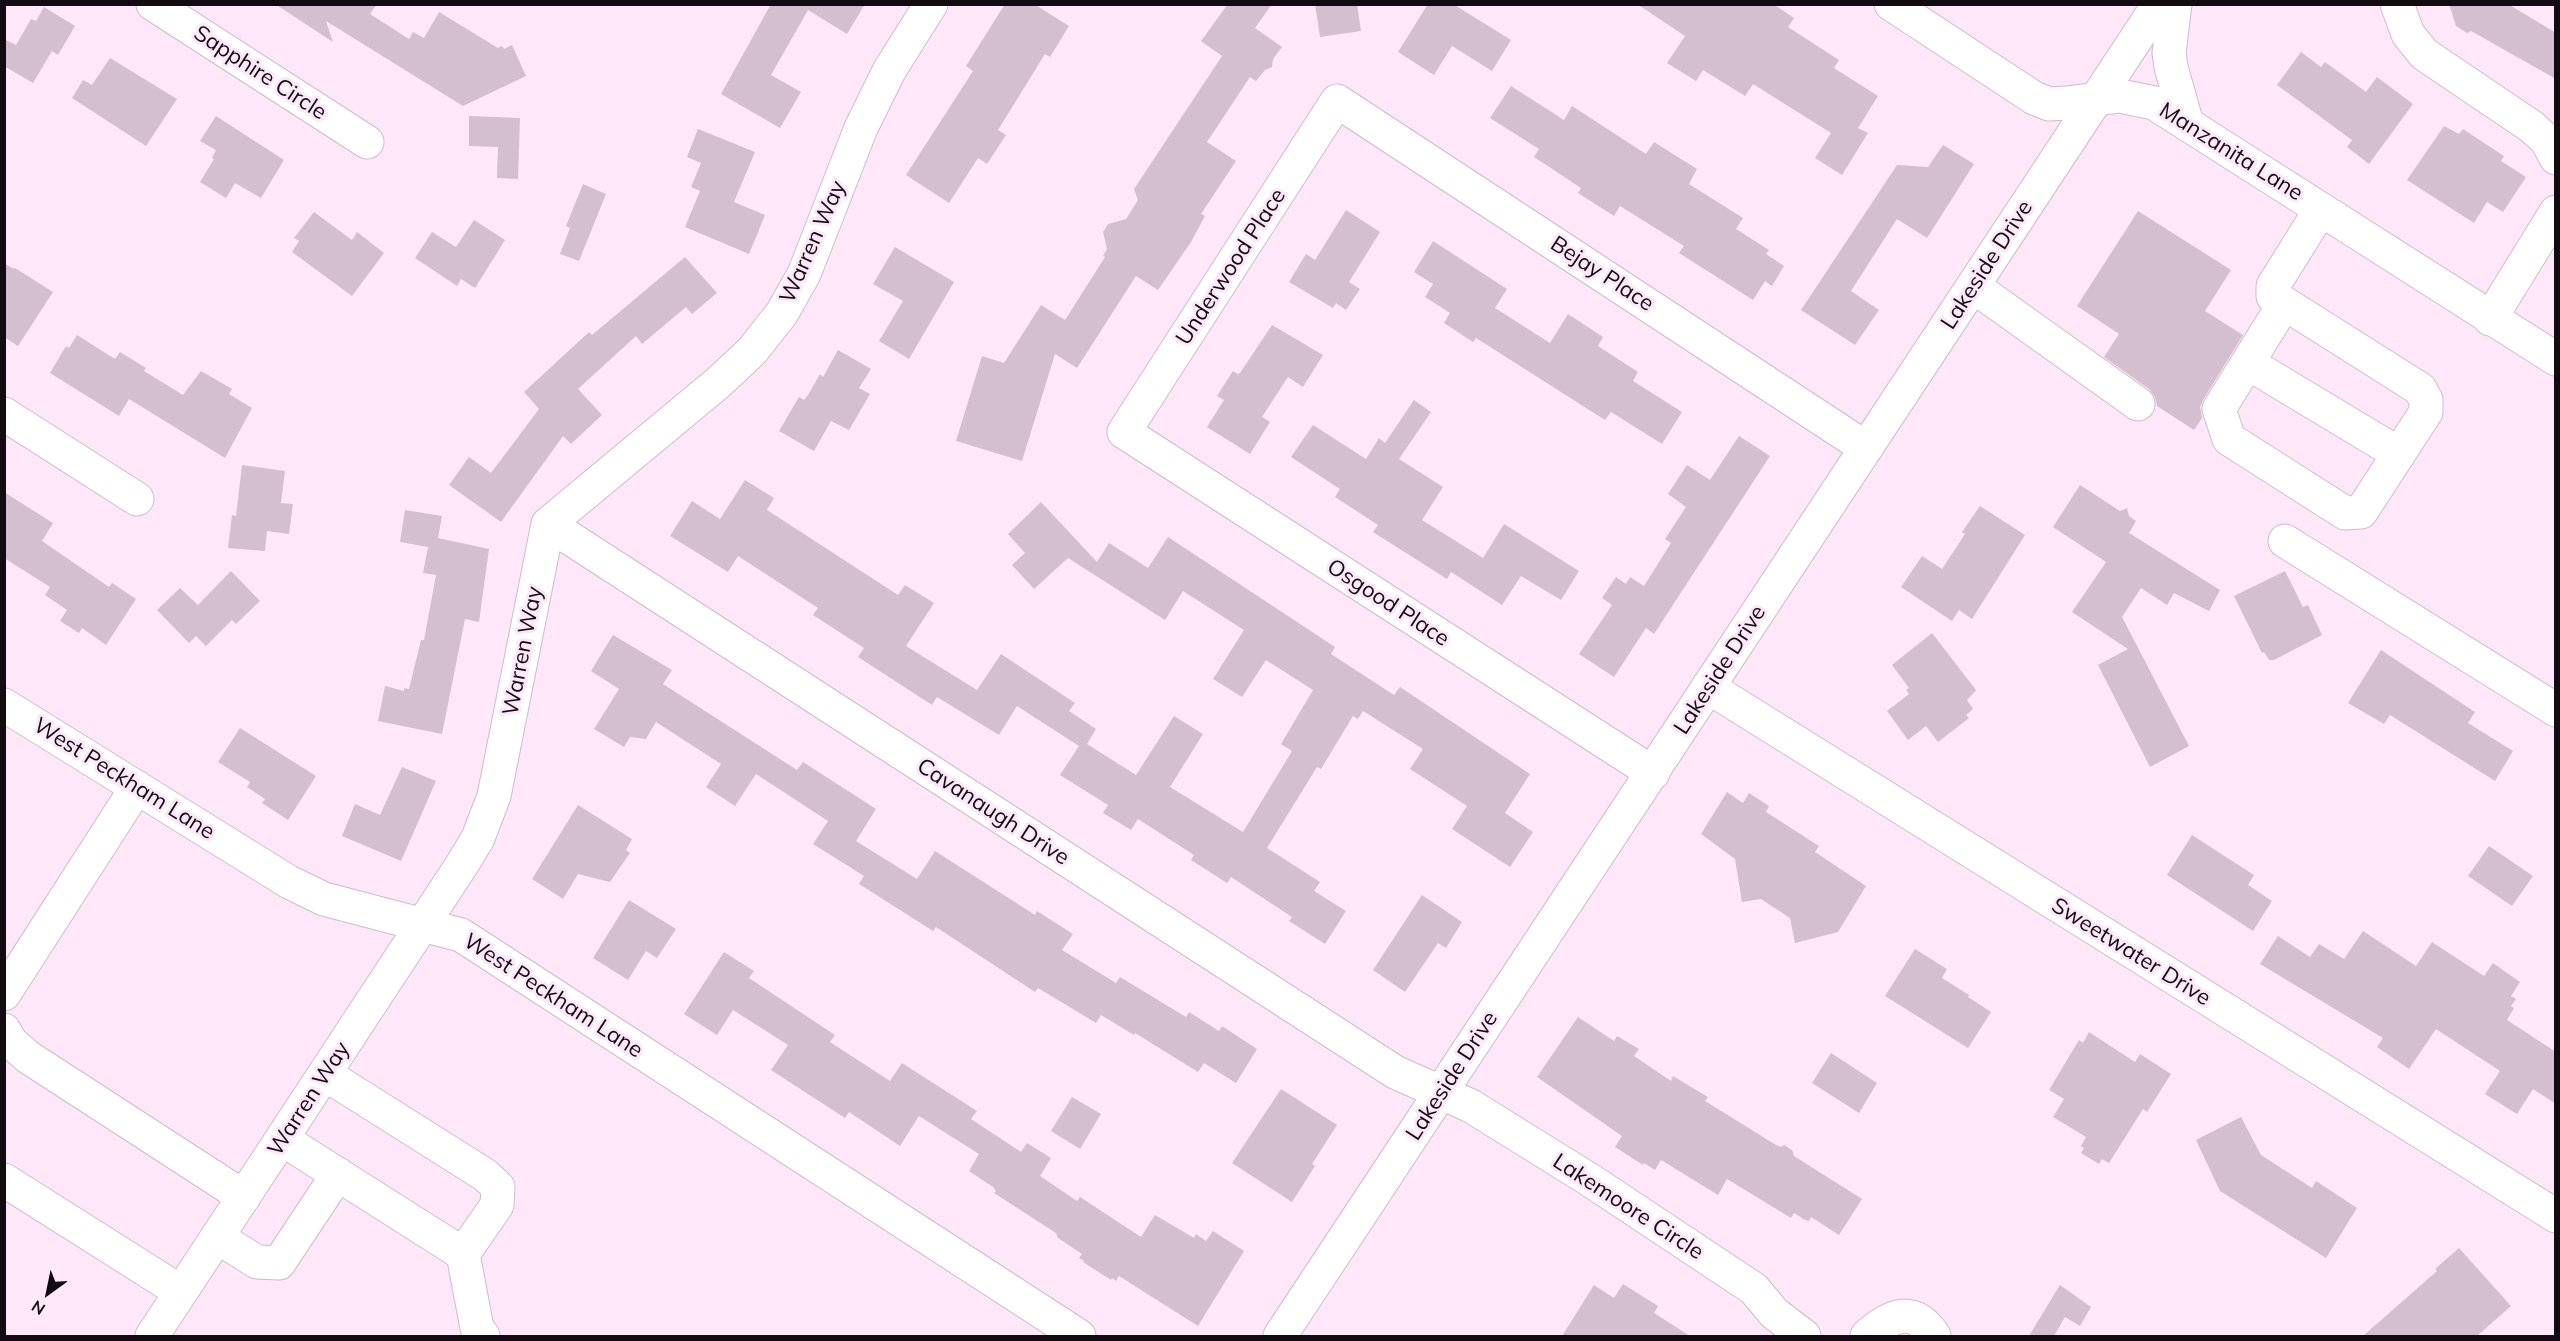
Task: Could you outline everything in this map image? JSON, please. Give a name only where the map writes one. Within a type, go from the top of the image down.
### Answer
[{"type":"street","name":"Sapphire Circle","points":[[153,4],[367,142]]},
{"type":"street","name":"Warren Way","points":[[152,1336],[423,925],[477,838],[494,796],[548,524],[719,382],[752,351],[782,313],[804,274],[861,128],[889,71],[931,4]]},
{"type":"street","name":"Manzanita Lane","points":[[1891,4],[2034,98],[2049,104],[2096,101],[2120,96],[2154,103],[2556,359]]},
{"type":"street","name":"Lakeside Drive","points":[[1280,1336],[2159,4]]},
{"type":"street","points":[[2175,4],[2169,53],[2170,67],[2187,124]]},
{"type":"street","points":[[2397,4],[2408,34],[2424,54],[2532,127],[2547,141],[2556,158]]},
{"type":"street","name":"Underwood Place","points":[[1124,432],[1337,101]]},
{"type":"street","name":"Bejay Place","points":[[1337,101],[1866,448]]},
{"type":"street","points":[[2284,304],[2219,410],[2229,439],[2345,513],[2361,512],[2426,412],[2426,400],[2420,389],[2273,296],[2273,286],[2321,209]]},
{"type":"street","points":[[2490,319],[2556,212]]},
{"type":"street","points":[[1973,286],[2138,404]]},
{"type":"street","points":[[2248,363],[2399,454]]},
{"type":"street","points":[[4,414],[137,499]]},
{"type":"street","name":"Osgood Place","points":[[1124,432],[1653,773]]},
{"type":"street","name":"Cavanaugh Drive","points":[[548,524],[1395,1072],[1441,1094]]},
{"type":"street","points":[[2285,541],[2555,710]]},
{"type":"street","name":"Sweetwater Drive","points":[[1708,687],[2556,1216]]},
{"type":"street","name":"West Peckham Lane","points":[[4,705],[289,882],[324,899],[460,935],[1079,1336]]},
{"type":"street","points":[[4,994],[137,788]]},
{"type":"street","points":[[4,1030],[11,1042],[28,1057],[244,1197]]},
{"type":"street","points":[[325,1074],[485,1175],[498,1187],[496,1205],[463,1254],[477,1328],[483,1336]]},
{"type":"street","name":"Lakemoore Circle","points":[[1441,1094],[1471,1106],[1754,1289],[1774,1313],[1804,1336]]},
{"type":"street","points":[[282,1139],[463,1254]]},
{"type":"street","points":[[218,1237],[257,1262],[279,1263],[338,1174]]},
{"type":"street","points":[[5,1181],[181,1292]]},
{"type":"street","points":[[1867,1336],[1891,1319],[1908,1315],[1924,1323],[1934,1336]]},
{"type":"building","points":[[275,4],[377,4],[370,14],[409,39],[413,32],[424,38],[439,12],[498,48],[502,46],[504,49],[512,45],[526,76],[463,106],[326,21],[333,42]]},
{"type":"building","points":[[771,4],[865,4],[847,34],[808,10],[771,75],[801,92],[780,128],[721,94]]},
{"type":"building","points":[[1005,4],[1034,4],[1069,26],[1050,57],[1045,54],[998,130],[1006,135],[987,164],[978,158],[949,203],[906,175],[973,71],[966,66]]},
{"type":"building","points":[[1228,4],[1272,4],[1255,28],[1282,47],[1273,59],[1272,67],[1265,70],[1256,81],[1250,77],[1207,142],[1236,161],[1201,214],[1205,216],[1191,242],[1158,290],[1136,276],[1077,368],[1055,354],[1022,461],[956,441],[982,356],[1004,363],[1041,305],[1065,320],[1105,257],[1103,256],[1107,249],[1103,232],[1108,224],[1126,219],[1138,200],[1134,189],[1222,56],[1201,41]]},
{"type":"building","points":[[1315,4],[1357,4],[1361,31],[1320,37]]},
{"type":"building","points":[[1428,4],[1453,4],[1511,40],[1492,71],[1452,46],[1434,75],[1398,52]]},
{"type":"building","points":[[1637,4],[1773,4],[1794,18],[1788,27],[1839,60],[1834,68],[1878,96],[1858,128],[1868,133],[1842,175],[1815,158],[1831,133],[1753,84],[1745,96],[1703,70],[1696,81],[1667,63],[1685,36]]},
{"type":"building","points":[[2449,4],[2508,4],[2556,33],[2556,79],[2471,31],[2467,33],[2456,26]]},
{"type":"building","points":[[44,7],[75,26],[58,55],[52,51],[33,83],[4,66],[4,39],[16,45],[31,19],[36,21]]},
{"type":"building","points":[[2301,52],[2321,67],[2325,62],[2366,92],[2377,77],[2413,104],[2369,164],[2347,147],[2352,140],[2277,85]]},
{"type":"building","points":[[110,58],[177,99],[146,146],[72,98],[83,80],[92,85]]},
{"type":"building","points":[[1511,86],[1564,120],[1572,106],[1646,154],[1654,142],[1697,169],[1689,184],[1743,218],[1736,229],[1769,250],[1766,254],[1784,266],[1772,286],[1765,281],[1753,300],[1679,253],[1684,246],[1620,206],[1614,216],[1578,193],[1581,188],[1534,157],[1539,149],[1490,118]]},
{"type":"building","points":[[216,116],[284,160],[261,198],[235,183],[226,198],[200,182],[214,159],[212,158],[216,150],[200,141]]},
{"type":"building","points":[[469,116],[520,118],[518,179],[497,178],[498,147],[469,146]]},
{"type":"building","points":[[2444,126],[2459,134],[2463,129],[2504,156],[2501,161],[2526,177],[2503,212],[2487,202],[2474,223],[2407,180]]},
{"type":"building","points":[[698,129],[755,152],[734,202],[765,215],[749,254],[685,227],[700,191],[691,187],[701,163],[687,157]]},
{"type":"building","points":[[1943,145],[1974,164],[1927,238],[1897,219],[1851,291],[1879,310],[1855,345],[1801,310],[1897,165],[1928,167]]},
{"type":"building","points":[[583,184],[606,194],[579,261],[560,254],[570,228],[566,226]]},
{"type":"building","points":[[1346,210],[1380,232],[1349,282],[1360,289],[1346,310],[1336,303],[1333,308],[1289,282],[1306,254],[1315,260]]},
{"type":"building","points":[[2138,211],[2231,270],[2205,311],[2243,335],[2203,400],[2200,407],[2202,418],[2194,430],[2157,406],[2155,397],[2149,389],[2104,357],[2119,334],[2077,306]]},
{"type":"building","points":[[314,212],[352,240],[357,232],[384,253],[352,296],[292,252],[299,241],[294,238]]},
{"type":"building","points":[[474,220],[505,240],[475,288],[461,279],[457,286],[415,258],[432,232],[456,247]]},
{"type":"building","points":[[1433,241],[1507,289],[1495,308],[1550,343],[1568,314],[1603,337],[1598,346],[1638,372],[1633,381],[1682,412],[1662,444],[1611,412],[1605,420],[1476,338],[1473,342],[1444,323],[1450,313],[1425,297],[1433,284],[1414,272]]},
{"type":"building","points":[[895,247],[954,282],[909,359],[879,341],[903,301],[873,284]]},
{"type":"building","points":[[685,257],[717,293],[692,314],[686,307],[642,344],[636,336],[578,389],[602,415],[571,444],[563,436],[501,522],[449,485],[469,457],[491,473],[539,409],[524,392],[589,332],[592,335]]},
{"type":"building","points":[[4,263],[53,292],[18,346],[4,337]]},
{"type":"building","points":[[1272,325],[1323,355],[1303,387],[1288,377],[1262,417],[1270,422],[1250,454],[1207,427],[1224,400],[1217,396],[1233,371],[1240,373]]},
{"type":"building","points":[[77,335],[115,359],[120,352],[146,368],[144,371],[183,395],[201,371],[232,389],[229,394],[252,408],[225,458],[129,399],[119,416],[50,373],[66,346],[69,348]]},
{"type":"building","points":[[838,350],[871,369],[859,388],[870,394],[849,430],[831,421],[814,451],[779,431],[799,397],[804,400],[820,374],[823,377]]},
{"type":"building","points":[[1414,400],[1431,412],[1399,459],[1443,487],[1422,520],[1483,558],[1504,524],[1579,571],[1561,600],[1521,576],[1502,605],[1451,572],[1447,579],[1373,532],[1378,525],[1335,497],[1340,489],[1291,457],[1313,425],[1366,459],[1379,438],[1385,443]]},
{"type":"building","points":[[1739,436],[1770,456],[1654,634],[1646,628],[1614,677],[1579,654],[1612,605],[1602,598],[1616,577],[1626,584],[1630,577],[1644,586],[1671,543],[1665,539],[1686,507],[1668,494],[1687,465],[1710,480]]},
{"type":"building","points":[[242,465],[285,471],[281,503],[293,504],[289,534],[267,531],[265,551],[228,548],[232,515],[236,516]]},
{"type":"building","points":[[745,480],[774,498],[767,510],[898,595],[905,585],[934,603],[906,646],[977,690],[1001,654],[1075,703],[1069,711],[1096,729],[1087,744],[1136,775],[1174,716],[1203,734],[1170,787],[1243,832],[1292,751],[1281,744],[1313,690],[1266,660],[1242,697],[1213,679],[1244,630],[1183,591],[1165,620],[1068,558],[1034,589],[1012,565],[1025,553],[1008,534],[1041,502],[1097,562],[1109,543],[1148,568],[1168,537],[1335,647],[1331,654],[1394,695],[1400,687],[1530,774],[1505,813],[1533,832],[1510,867],[1452,829],[1467,806],[1410,769],[1423,749],[1363,711],[1358,719],[1353,716],[1321,769],[1317,767],[1267,848],[1320,882],[1314,891],[1346,911],[1325,944],[1289,921],[1292,917],[1231,877],[1227,883],[1191,860],[1194,855],[1138,819],[1131,830],[1103,813],[1108,805],[1060,775],[1079,746],[1017,706],[999,735],[937,697],[932,705],[858,657],[864,648],[813,615],[818,608],[738,556],[728,572],[670,536],[692,501],[720,519]]},
{"type":"building","points":[[2080,485],[2120,511],[2127,508],[2129,516],[2136,521],[2129,533],[2220,590],[2209,611],[2174,593],[2167,605],[2141,588],[2122,617],[2189,746],[2150,767],[2098,665],[2128,649],[2072,612],[2106,562],[2053,527]]},
{"type":"building","points":[[4,492],[53,523],[42,541],[109,587],[112,583],[136,599],[106,645],[82,628],[79,633],[60,621],[67,610],[45,595],[50,587],[4,558]]},
{"type":"building","points":[[1980,506],[2025,535],[1972,619],[1959,610],[1952,621],[1901,587],[1922,556],[1942,569],[1965,534],[1962,532]]},
{"type":"building","points":[[405,510],[442,516],[438,538],[489,549],[479,622],[465,619],[442,734],[378,721],[385,686],[404,691],[404,688],[409,689],[421,640],[424,640],[436,575],[423,573],[428,547],[400,542]]},
{"type":"building","points":[[231,571],[260,601],[236,624],[232,620],[206,646],[196,636],[189,643],[157,610],[180,588],[198,605]]},
{"type":"building","points":[[2285,571],[2303,607],[2308,605],[2322,635],[2274,660],[2269,660],[2264,652],[2262,653],[2234,596]]},
{"type":"building","points":[[1932,633],[1976,690],[1967,700],[1973,709],[1966,715],[1969,718],[1938,742],[1926,726],[1908,740],[1887,711],[1909,694],[1906,690],[1909,688],[1892,665]]},
{"type":"building","points":[[613,635],[672,670],[663,684],[797,770],[803,762],[876,809],[856,841],[917,879],[935,851],[1035,915],[1037,911],[1073,934],[1062,950],[1116,983],[1120,977],[1186,1017],[1189,1012],[1219,1031],[1222,1026],[1257,1049],[1236,1083],[1204,1063],[1198,1072],[1101,1015],[1096,1023],[1038,988],[1035,992],[936,927],[933,931],[859,884],[864,876],[813,844],[828,821],[756,774],[735,806],[706,787],[721,764],[656,722],[646,739],[630,737],[624,747],[594,729],[619,689],[591,671]]},
{"type":"building","points":[[2381,650],[2475,712],[2468,723],[2513,751],[2495,781],[2390,715],[2384,724],[2348,703]]},
{"type":"building","points":[[240,728],[316,776],[288,820],[262,803],[265,799],[247,787],[250,782],[218,762]]},
{"type":"building","points":[[402,767],[436,781],[401,861],[342,836],[355,804],[380,815]]},
{"type":"building","points":[[1727,792],[1743,803],[1749,793],[1769,806],[1766,812],[1819,846],[1815,852],[1866,886],[1838,932],[1795,943],[1790,918],[1761,899],[1742,902],[1735,859],[1701,834]]},
{"type":"building","points":[[578,805],[632,839],[626,850],[630,853],[610,882],[578,874],[563,899],[532,879]]},
{"type":"building","points":[[2192,835],[2254,875],[2248,885],[2272,901],[2253,931],[2167,875]]},
{"type":"building","points":[[2489,846],[2533,876],[2512,906],[2468,876]]},
{"type":"building","points":[[1422,895],[1462,922],[1446,948],[1438,943],[1405,992],[1373,970]]},
{"type":"building","points":[[629,900],[676,929],[657,958],[646,951],[628,980],[593,958]]},
{"type":"building","points":[[2363,931],[2416,966],[2432,942],[2484,976],[2493,963],[2520,982],[2511,996],[2516,999],[2511,1006],[2514,1008],[2507,1020],[2556,1052],[2556,1104],[2533,1089],[2517,1114],[2485,1094],[2500,1071],[2436,1029],[2409,1069],[2377,1047],[2383,1038],[2260,964],[2278,936],[2310,957],[2319,944],[2344,959]]},
{"type":"building","points":[[1915,949],[1947,969],[1942,978],[1991,1012],[1968,1048],[1885,996]]},
{"type":"building","points":[[724,952],[754,971],[749,978],[835,1035],[830,1042],[890,1081],[902,1063],[977,1111],[971,1119],[1021,1152],[1027,1143],[1051,1158],[1040,1176],[1077,1201],[1080,1197],[1141,1237],[1155,1215],[1194,1238],[1196,1234],[1206,1241],[1213,1231],[1244,1251],[1198,1326],[1119,1276],[1116,1281],[1112,1278],[1111,1280],[1083,1262],[1079,1258],[1082,1254],[1058,1238],[1056,1233],[994,1193],[996,1191],[993,1187],[969,1171],[979,1154],[919,1116],[900,1146],[849,1112],[845,1118],[771,1070],[788,1045],[733,1010],[717,1035],[684,1014]]},
{"type":"building","points":[[1578,1017],[1614,1041],[1617,1036],[1639,1049],[1634,1056],[1671,1081],[1673,1076],[1708,1097],[1705,1101],[1776,1145],[1781,1147],[1784,1145],[1792,1150],[1794,1156],[1862,1199],[1839,1235],[1811,1217],[1809,1221],[1794,1213],[1791,1218],[1727,1179],[1718,1195],[1661,1160],[1655,1170],[1615,1147],[1622,1136],[1537,1077]]},
{"type":"building","points":[[2089,1032],[2135,1062],[2140,1054],[2171,1074],[2147,1112],[2143,1109],[2109,1163],[2102,1159],[2099,1164],[2081,1153],[2084,1148],[2081,1146],[2086,1137],[2053,1117],[2064,1099],[2049,1090],[2079,1040],[2083,1043]]},
{"type":"building","points":[[1831,1053],[1877,1083],[1859,1113],[1812,1083]]},
{"type":"building","points":[[1281,1089],[1337,1125],[1312,1164],[1315,1166],[1292,1202],[1232,1163]]},
{"type":"building","points":[[1072,1097],[1101,1114],[1080,1149],[1051,1131]]},
{"type":"building","points":[[2241,1117],[2261,1155],[2312,1188],[2316,1181],[2357,1208],[2326,1258],[2220,1191],[2196,1140]]},
{"type":"building","points":[[2459,1248],[2511,1306],[2477,1336],[2363,1336],[2437,1271],[2435,1269]]},
{"type":"building","points":[[1623,1284],[1658,1306],[1654,1313],[1690,1336],[1562,1336],[1594,1285],[1614,1298]]},
{"type":"building","points":[[2060,1285],[2091,1307],[2080,1326],[2065,1317],[2054,1336],[2029,1336]]}]
